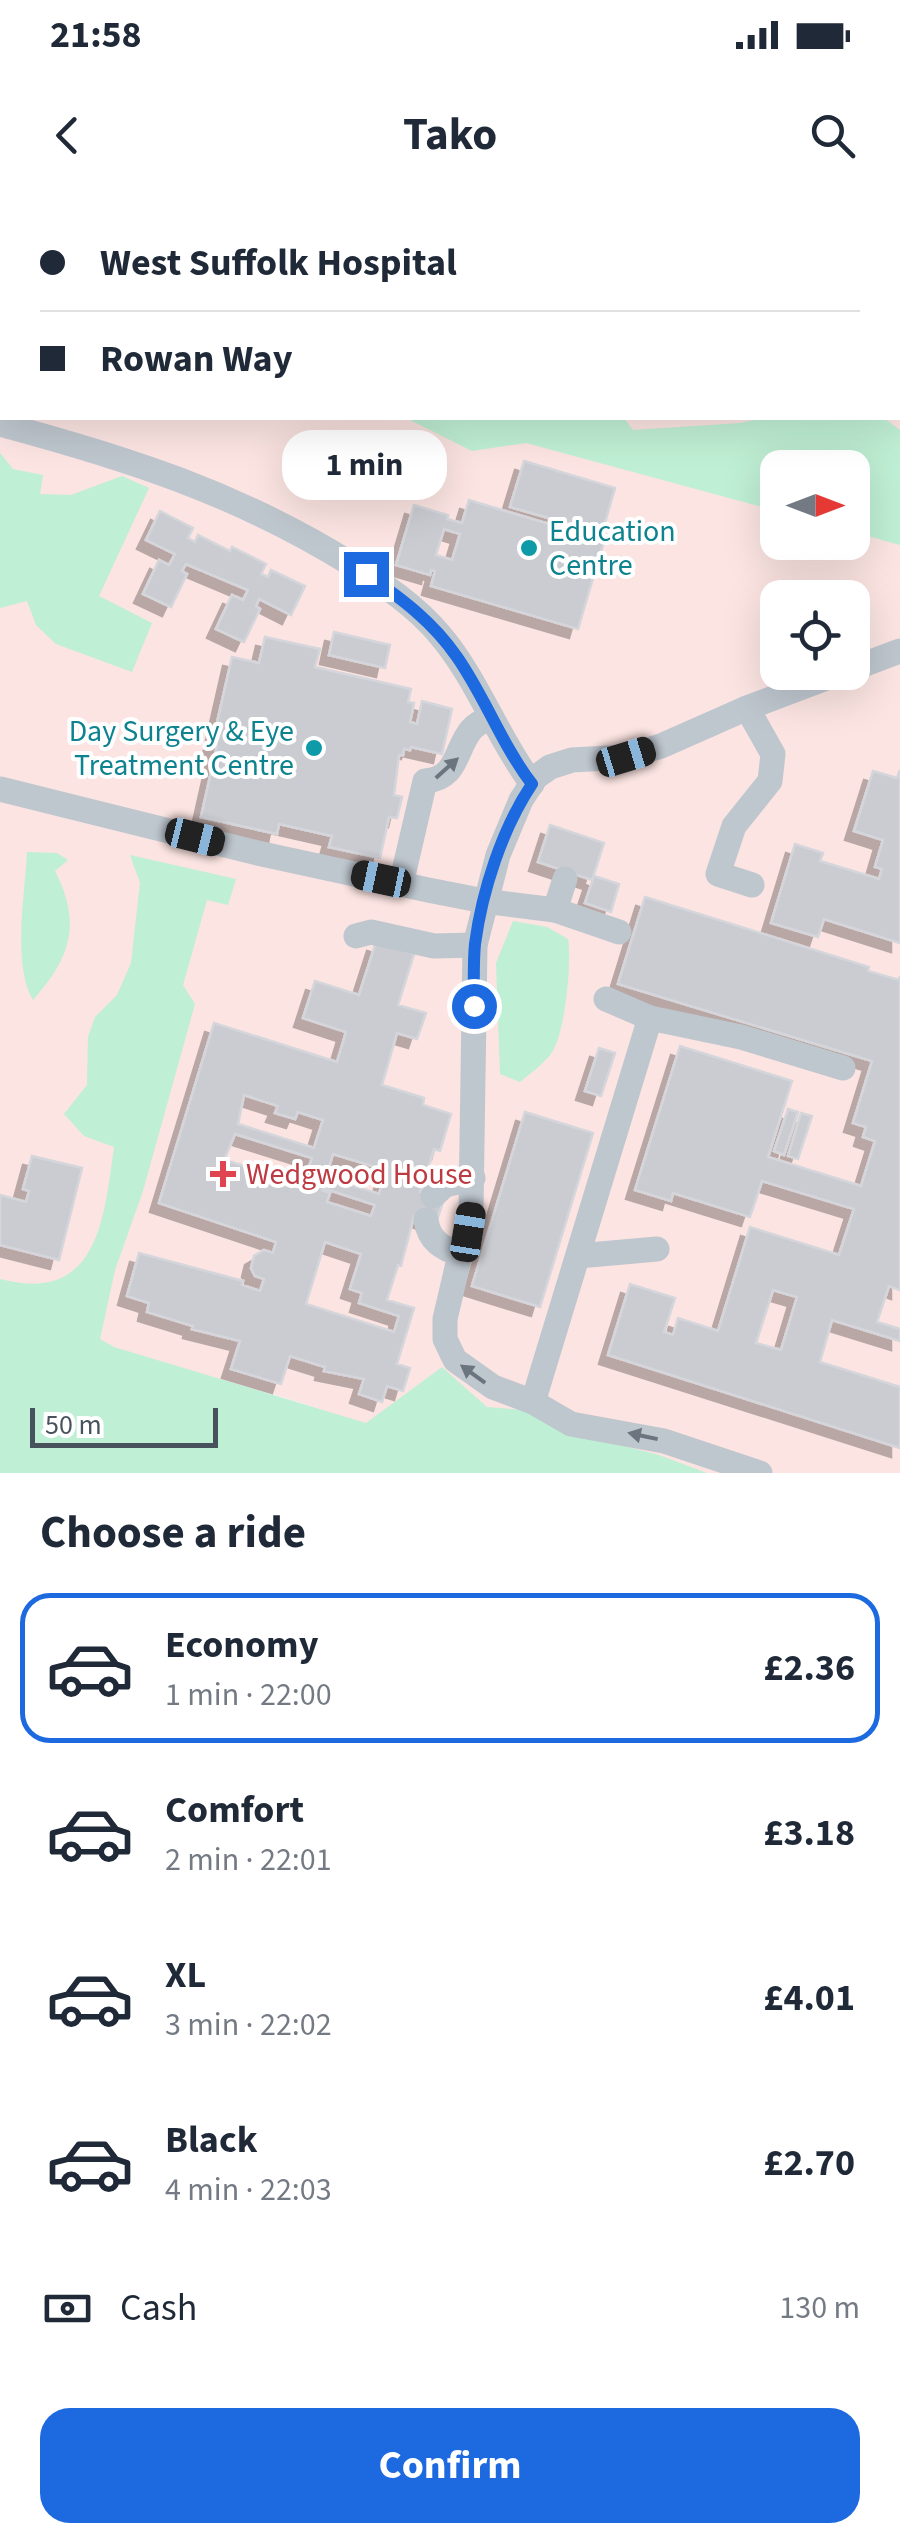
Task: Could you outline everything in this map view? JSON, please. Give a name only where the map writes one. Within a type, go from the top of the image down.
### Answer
[{"type":"lane","points":[[0,424],[142,464],[242,504],[314,541],[413,607],[458,658],[532,784]]},
{"type":"lane","points":[[870,662],[900,651]]},
{"type":"lane","points":[[760,1473],[664,1441],[571,1424],[533,1402],[492,1387],[455,1360],[445,1339],[445,1319],[468,1232],[473,1178],[475,945],[484,902],[505,839],[532,784],[550,767],[572,760],[626,757],[661,746],[794,690]]},
{"type":"lane","points":[[747,708],[773,754],[770,781],[734,826],[718,874],[752,885]]},
{"type":"lane","points":[[401,884],[425,781],[444,774],[460,756],[469,731],[491,716]]},
{"type":"lane","points":[[0,789],[262,854],[484,902],[555,910],[619,932]]},
{"type":"lane","points":[[555,910],[566,880]]},
{"type":"lane","points":[[356,936],[371,932],[434,946],[475,945]]},
{"type":"lane","points":[[606,999],[650,1018],[741,1037],[843,1068]]},
{"type":"lane","points":[[533,1402],[650,1018]]},
{"type":"lane","points":[[460,1256],[434,1242],[430,1208],[445,1185],[473,1178]]},
{"type":"lane","points":[[578,1256],[657,1249]]},
{"type":"shaded area","points":[[0,420],[900,420],[900,1473],[509,1473],[290,1399],[0,1316]]},
{"type":"green space","points":[[410,420],[626,420],[633,430],[754,420],[887,420],[900,430],[900,545],[870,537],[870,450],[760,450],[760,506],[526,443],[472,451]]},
{"type":"green space","points":[[0,453],[13,469],[43,475],[40,494],[71,495],[122,476],[149,488],[99,596],[152,623],[132,672],[56,644],[36,625],[27,601],[0,608]]},
{"type":"green space","points":[[27,852],[57,853],[68,860],[55,871],[68,907],[68,939],[56,969],[33,1000],[21,949]]},
{"type":"green space","points":[[130,855],[236,879],[228,905],[207,900],[183,985],[195,1004],[143,1191],[115,1270],[100,1339],[114,1347],[366,1423],[442,1367],[487,1407],[525,1410],[570,1432],[659,1455],[707,1473],[0,1473],[0,1279],[33,1284],[58,1279],[76,1268],[90,1250],[106,1202],[114,1147],[84,1136],[64,1114],[87,1085],[88,1037],[95,1017],[117,995],[131,963],[140,883]]},
{"type":"green space","points":[[513,921],[547,927],[568,939],[569,950],[560,1033],[550,1055],[520,1082],[500,1074],[496,963]]},
{"type":"building","name":"Education Centre","points":[[524,461],[615,488],[602,533],[582,527],[580,534],[604,541],[578,629],[431,586],[435,571],[431,570],[430,575],[396,565],[414,505],[462,523],[469,500],[572,531],[573,525],[510,507]],"holes":[[[444,529],[460,534],[452,560],[436,555]]]},
{"type":"building","points":[[160,511],[193,528],[188,538],[195,542],[198,535],[230,551],[232,547],[266,564],[261,574],[268,577],[271,570],[305,586],[291,615],[259,599],[256,606],[260,609],[244,642],[216,629],[232,595],[243,600],[248,590],[186,564],[182,571],[187,574],[171,607],[143,594],[159,560],[169,565],[175,554],[146,540]]},
{"type":"building","points":[[334,632],[390,645],[385,668],[329,655]]},
{"type":"building","name":"Day Surgery & Eye Treatment Centre","points":[[265,637],[320,649],[315,667],[411,689],[408,702],[414,703],[410,722],[417,724],[422,701],[452,709],[442,754],[411,747],[399,755],[394,795],[402,797],[397,818],[389,817],[380,858],[329,847],[332,836],[279,824],[277,834],[201,817],[232,657],[259,663]]},
{"type":"building","points":[[900,770],[900,943],[824,919],[818,937],[771,923],[795,844],[823,853],[820,861],[879,879],[882,869],[875,867],[883,840],[854,831],[873,771],[897,778]]},
{"type":"building","points":[[550,825],[604,843],[592,880],[538,862]]},
{"type":"building","points":[[594,876],[619,884],[611,912],[585,903]]},
{"type":"building","points":[[645,897],[869,967],[868,971],[899,980],[900,976],[900,1290],[889,1286],[877,1322],[900,1329],[900,1341],[832,1320],[820,1362],[900,1387],[900,1448],[608,1355],[630,1284],[675,1298],[664,1332],[673,1335],[678,1318],[718,1331],[750,1227],[839,1255],[854,1209],[762,1181],[750,1217],[673,1193],[671,1201],[635,1190],[680,1046],[792,1081],[768,1157],[861,1186],[875,1141],[863,1137],[866,1127],[853,1123],[872,1061],[618,984]],"holes":[[[773,1290],[797,1297],[781,1350],[756,1343]]]},
{"type":"building","name":"Wedgwood House","points":[[376,942],[414,954],[398,1005],[426,1013],[417,1039],[397,1033],[382,1085],[424,1098],[423,1105],[451,1114],[440,1151],[434,1149],[420,1192],[444,1199],[436,1223],[414,1216],[387,1300],[414,1308],[397,1364],[410,1368],[403,1391],[387,1386],[382,1402],[359,1394],[364,1379],[324,1371],[325,1367],[290,1356],[281,1384],[231,1369],[240,1341],[147,1312],[149,1303],[127,1296],[139,1253],[243,1281],[242,1285],[260,1291],[264,1279],[255,1276],[251,1268],[254,1256],[264,1250],[273,1253],[276,1242],[159,1203],[214,1023],[337,1062],[346,1032],[303,1018],[315,981],[359,995]],"holes":[[[244,1095],[278,1106],[275,1113],[295,1119],[298,1112],[323,1120],[314,1148],[238,1124]],[[235,1134],[312,1158],[303,1185],[278,1177],[280,1171],[259,1164],[258,1170],[224,1160]],[[333,1154],[386,1170],[379,1194],[326,1177]],[[323,1188],[375,1205],[371,1216],[327,1202],[330,1193]],[[325,1242],[361,1254],[350,1289],[362,1293],[359,1303],[399,1316],[394,1332],[306,1304]]]},
{"type":"building","points":[[599,1048],[615,1053],[601,1096],[585,1091]]},
{"type":"building","points":[[788,1109],[798,1112],[784,1155],[774,1151]]},
{"type":"building","points":[[525,1112],[593,1133],[540,1307],[472,1286]]},
{"type":"building","points":[[801,1113],[812,1116],[798,1159],[788,1156]]},
{"type":"building","points":[[32,1156],[82,1168],[59,1260],[0,1245],[0,1195],[26,1202],[29,1191],[23,1189]]},
{"type":"place","name":"Education Centre","points":[[529,548]]},
{"type":"place","name":"Day Surgery & Eye Treatment Centre","points":[[314,748]]},
{"type":"place","name":"Wedgwood House","points":[[223,1174]]},
{"type":"route","points":[[366,574],[413,607],[438,632],[458,658],[532,784],[512,822],[484,902],[475,945],[474,1006]]}]
